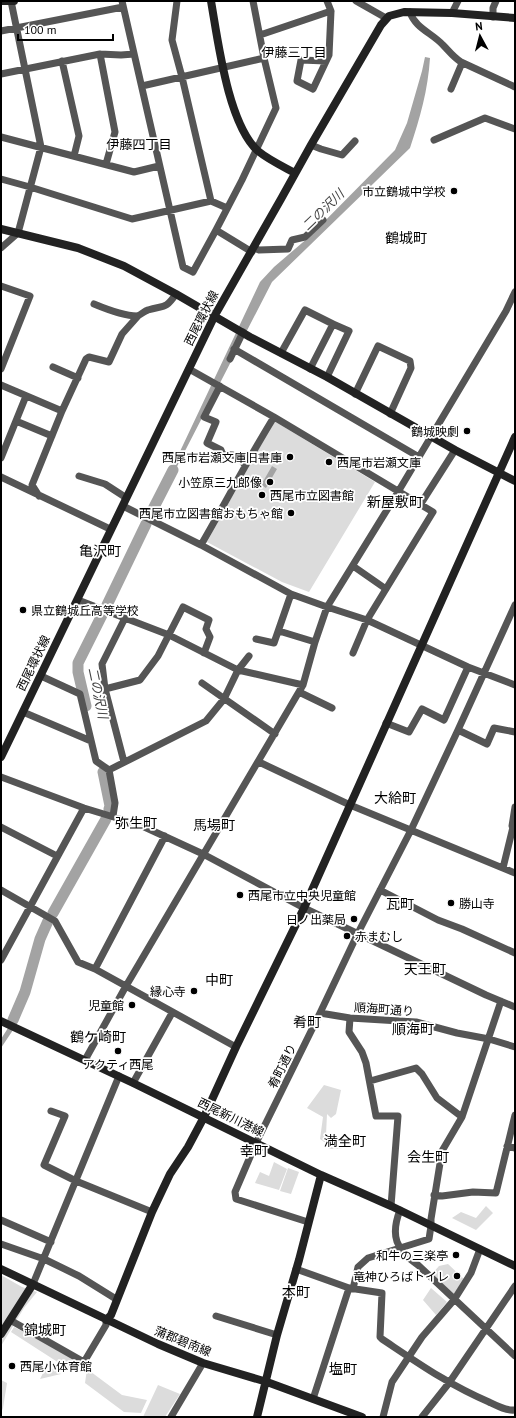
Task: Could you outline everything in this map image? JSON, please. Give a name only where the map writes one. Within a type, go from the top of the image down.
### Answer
[{"type":"street","points":[[1,1],[12,1],[41,147],[18,233],[1,248]]},
{"type":"street","points":[[177,1],[172,40],[211,201]]},
{"type":"street","points":[[211,1],[224,68],[237,120],[243,132],[257,150],[269,159],[295,173]]},
{"type":"street","points":[[1,31],[123,4],[183,268],[193,272],[257,150],[276,108],[264,58],[253,1]]},
{"type":"street","points":[[326,61],[301,60],[297,81],[313,88],[329,55],[330,11],[327,1]]},
{"type":"street","points":[[356,1],[386,18],[397,13],[410,12],[452,13],[515,18]]},
{"type":"street","points":[[452,13],[458,1]]},
{"type":"street","points":[[493,17],[493,8],[496,1]]},
{"type":"street","points":[[260,35],[330,11]]},
{"type":"street","points":[[410,12],[412,20],[443,44],[454,57],[462,63],[515,87]]},
{"type":"street","name":"西尾環状線","points":[[1,757],[78,600],[110,529],[214,315],[253,250],[311,145],[386,18]]},
{"type":"street","points":[[1,74],[100,54],[121,56],[134,54]]},
{"type":"street","points":[[100,54],[115,132],[106,164]]},
{"type":"street","points":[[142,86],[264,58]]},
{"type":"street","points":[[62,61],[79,136],[74,156]]},
{"type":"street","points":[[451,89],[462,63]]},
{"type":"street","points":[[434,140],[485,118],[515,129]]},
{"type":"street","points":[[1,137],[134,172],[159,166]]},
{"type":"street","points":[[311,145],[342,155],[354,141]]},
{"type":"street","points":[[1,179],[132,219],[211,201],[227,208]]},
{"type":"street","points":[[216,230],[253,250],[288,249],[292,240],[305,237],[323,220]]},
{"type":"street","points":[[1,229],[78,248],[124,266],[214,315],[281,354],[327,377],[455,450],[515,481]]},
{"type":"street","points":[[1,286],[30,296],[1,369]]},
{"type":"street","points":[[85,1060],[126,986],[303,685],[327,607],[419,457],[506,311],[515,292]]},
{"type":"street","points":[[39,496],[32,485],[62,411],[86,359],[89,357],[109,362],[122,334],[138,316],[147,310],[163,308],[170,303],[176,294]]},
{"type":"street","points":[[94,304],[111,311],[138,316]]},
{"type":"street","points":[[281,354],[305,310],[349,330],[327,377]]},
{"type":"street","points":[[310,369],[333,324]]},
{"type":"street","points":[[230,359],[234,350],[246,334]]},
{"type":"street","points":[[355,394],[378,346],[410,360],[411,368],[390,414]]},
{"type":"street","points":[[234,350],[419,457]]},
{"type":"street","points":[[53,367],[78,378]]},
{"type":"street","points":[[189,369],[274,417],[433,512],[367,620],[354,653]]},
{"type":"street","points":[[1,385],[62,411]]},
{"type":"street","points":[[220,386],[204,417],[216,422],[207,444],[222,450],[223,455],[232,454],[238,456],[245,465]]},
{"type":"street","points":[[1,458],[26,396]]},
{"type":"street","points":[[201,545],[245,465],[274,417]]},
{"type":"street","points":[[16,421],[52,436]]},
{"type":"street","points":[[10,1320],[84,1362],[106,1325],[106,1320],[111,1314],[152,1212],[170,1174],[188,1148],[204,1118],[236,1048],[304,908],[515,437]]},
{"type":"street","points":[[420,505],[455,450]]},
{"type":"street","points":[[79,476],[105,484],[124,502],[291,594],[367,620],[468,667],[515,685]]},
{"type":"street","points":[[1,477],[110,529]]},
{"type":"street","points":[[353,566],[386,588]]},
{"type":"street","points":[[256,639],[274,643],[291,594]]},
{"type":"street","points":[[78,600],[169,636],[238,670],[303,685]]},
{"type":"street","name":"肴町通り","points":[[308,1222],[236,1199],[235,1192],[256,1143],[358,933],[411,830],[515,605]]},
{"type":"street","points":[[105,689],[140,680],[158,656],[183,607],[209,620],[206,629],[210,637],[204,653]]},
{"type":"street","points":[[124,762],[105,689],[102,664],[125,618]]},
{"type":"street","points":[[279,631],[315,642]]},
{"type":"street","points":[[109,770],[206,721],[224,699],[238,670],[249,656]]},
{"type":"street","points":[[386,723],[409,732],[422,709],[444,720],[468,667]]},
{"type":"street","points":[[40,676],[80,694],[96,762],[109,770],[115,803],[113,816]]},
{"type":"street","points":[[202,683],[275,734]]},
{"type":"street","points":[[299,692],[332,708]]},
{"type":"street","points":[[23,712],[91,741]]},
{"type":"street","points":[[458,730],[487,744],[494,728],[515,732]]},
{"type":"street","points":[[258,762],[350,805],[515,873]]},
{"type":"street","points":[[1,777],[84,808],[140,825],[165,836],[203,854],[304,908],[486,995],[515,1007]]},
{"type":"street","points":[[503,868],[513,827],[515,807]]},
{"type":"street","points":[[2,957],[84,808]]},
{"type":"street","points":[[1,827],[57,856]]},
{"type":"street","points":[[95,968],[165,836]]},
{"type":"street","points":[[1,890],[55,921],[78,962],[95,968],[236,1048]]},
{"type":"street","points":[[380,890],[438,920],[515,953]]},
{"type":"street","points":[[313,1399],[358,1267],[368,1258],[429,1239],[434,1195],[442,1151],[462,1117],[501,1001]]},
{"type":"street","points":[[133,1083],[172,1012]]},
{"type":"street","name":"順海町通り","points":[[320,1013],[350,1018],[416,1022],[457,1033],[489,1039],[515,1047]]},
{"type":"street","points":[[350,1018],[349,1032],[362,1052],[366,1063],[376,1116],[398,1116],[391,1206]]},
{"type":"street","name":"西尾新川港線","points":[[1,1021],[119,1076],[321,1175],[400,1210],[515,1266]]},
{"type":"street","points":[[370,1081],[416,1068],[422,1074],[437,1098],[462,1117]]},
{"type":"street","points":[[1,1334],[33,1284],[119,1076]]},
{"type":"street","points":[[51,1111],[65,1116],[44,1165],[76,1181],[152,1212]]},
{"type":"street","points":[[434,1195],[496,1192],[515,1115]]},
{"type":"street","points":[[507,1146],[515,1148]]},
{"type":"street","points":[[257,1417],[277,1335],[321,1175]]},
{"type":"street","points":[[400,1210],[396,1234],[399,1248],[406,1257],[418,1265],[485,1330],[515,1356]]},
{"type":"street","points":[[1,1220],[51,1242]]},
{"type":"street","points":[[1,1244],[44,1259],[79,1276],[116,1299]]},
{"type":"street","points":[[383,1417],[392,1382],[422,1337],[454,1300],[471,1273],[480,1249]]},
{"type":"street","name":"蒲郡碧南線","points":[[1,1269],[106,1320],[203,1363],[266,1382],[362,1417]]},
{"type":"street","points":[[296,1269],[351,1288],[382,1293],[380,1337],[449,1383],[467,1393],[507,1410],[514,1409]]},
{"type":"street","points":[[422,1417],[449,1383],[515,1286]]},
{"type":"street","points":[[216,1316],[277,1335]]},
{"type":"street","points":[[171,1417],[203,1363]]},
{"type":"street","points":[[507,1417],[514,1409]]},
{"type":"shaded area","name":"二の沢川","points":[[425,57],[430,58],[427,81],[420,115],[410,148],[272,282],[168,484],[166,481],[260,282],[274,267],[309,237],[395,150],[407,123]]},
{"type":"shaded area","points":[[274,421],[375,482],[309,592],[282,582],[207,542]]},
{"type":"shaded area","points":[[272,466],[277,469],[266,488],[261,485]]},
{"type":"shaded area","points":[[8,1028],[13,1030],[1,1048],[1,1039]]},
{"type":"shaded area","points":[[324,1085],[341,1090],[336,1114],[331,1118],[327,1114],[326,1135],[342,1149],[329,1149],[327,1144],[320,1139],[323,1117],[307,1108]]},
{"type":"shaded area","points":[[274,1162],[287,1169],[279,1190],[255,1183],[260,1172],[269,1176]]},
{"type":"shaded area","points":[[288,1168],[299,1172],[291,1194],[280,1191]]},
{"type":"shaded area","points":[[486,1206],[493,1213],[476,1230],[452,1218],[461,1212],[476,1218]]},
{"type":"shaded area","points":[[448,1264],[464,1279],[453,1296],[431,1275],[439,1266]]},
{"type":"shaded area","points":[[1,1275],[22,1287],[37,1292],[24,1308],[1,1346]]},
{"type":"shaded area","points":[[431,1288],[447,1302],[436,1315],[423,1300]]},
{"type":"shaded area","points":[[14,1327],[77,1360],[70,1370],[11,1332]]},
{"type":"shaded area","points":[[47,1365],[61,1374],[40,1379]]},
{"type":"shaded area","points":[[87,1369],[122,1395],[147,1400],[141,1413],[124,1412],[85,1383]]},
{"type":"shaded area","points":[[1,1380],[7,1383],[1,1413]]},
{"type":"shaded area","points":[[158,1385],[180,1394],[165,1417],[143,1417]]},
{"type":"waterway","name":"二の沢川","points":[[150,515],[173,470]]},
{"type":"waterway","name":"二の沢川","points":[[107,605],[146,524]]},
{"type":"waterway","name":"二の沢川","points":[[86,706],[78,672],[78,663],[102,615]]},
{"type":"waterway","name":"二の沢川","points":[[103,772],[110,806],[109,809]]},
{"type":"waterway","name":"二の沢川","points":[[53,913],[106,819]]},
{"type":"waterway","name":"二の沢川","points":[[13,1020],[25,992],[40,939],[48,921]]},
{"type":"place","name":"市立鶴城中学校","points":[[454,191]]},
{"type":"place","name":"鶴城映劇","points":[[467,431]]},
{"type":"place","name":"西尾市岩瀬文庫旧書庫","points":[[290,457]]},
{"type":"place","name":"西尾市岩瀬文庫","points":[[329,462]]},
{"type":"place","name":"小笠原三九郎像","points":[[270,482]]},
{"type":"place","name":"西尾市立図書館","points":[[262,495]]},
{"type":"place","name":"西尾市立図書館おもちゃ館","points":[[291,513]]},
{"type":"place","name":"県立鶴城丘高等学校","points":[[23,610]]},
{"type":"place","name":"西尾市立中央児童館","points":[[240,895]]},
{"type":"place","name":"勝山寺","points":[[451,903]]},
{"type":"place","name":"日ノ出薬局","points":[[354,919]]},
{"type":"place","name":"赤まむし","points":[[347,936]]},
{"type":"place","name":"縁心寺","points":[[194,991]]},
{"type":"place","name":"児童館","points":[[132,1005]]},
{"type":"place","name":"アクティ西尾","points":[[118,1051]]},
{"type":"place","name":"和牛の三楽亭","points":[[456,1255]]},
{"type":"place","name":"竜神ひろばトイレ","points":[[457,1276]]},
{"type":"place","name":"西尾小体育館","points":[[12,1366]]},
{"type":"district","name":"伊藤三丁目","points":[[294,52]]},
{"type":"district","name":"伊藤四丁目","points":[[139,144]]},
{"type":"district","name":"鶴城町","points":[[406,238]]},
{"type":"district","name":"新屋敷町","points":[[395,502]]},
{"type":"district","name":"亀沢町","points":[[100,551]]},
{"type":"district","name":"大給町","points":[[395,798]]},
{"type":"district","name":"弥生町","points":[[136,823]]},
{"type":"district","name":"馬場町","points":[[214,825]]},
{"type":"district","name":"瓦町","points":[[400,904]]},
{"type":"district","name":"天王町","points":[[425,969]]},
{"type":"district","name":"中町","points":[[219,980]]},
{"type":"district","name":"肴町","points":[[307,1022]]},
{"type":"district","name":"順海町","points":[[413,1029]]},
{"type":"district","name":"鶴ケ崎町","points":[[98,1037]]},
{"type":"district","name":"満全町","points":[[345,1141]]},
{"type":"district","name":"幸町","points":[[254,1151]]},
{"type":"district","name":"会生町","points":[[428,1157]]},
{"type":"district","name":"本町","points":[[296,1292]]},
{"type":"district","name":"錦城町","points":[[45,1330]]},
{"type":"district","name":"塩町","points":[[343,1369]]}]
